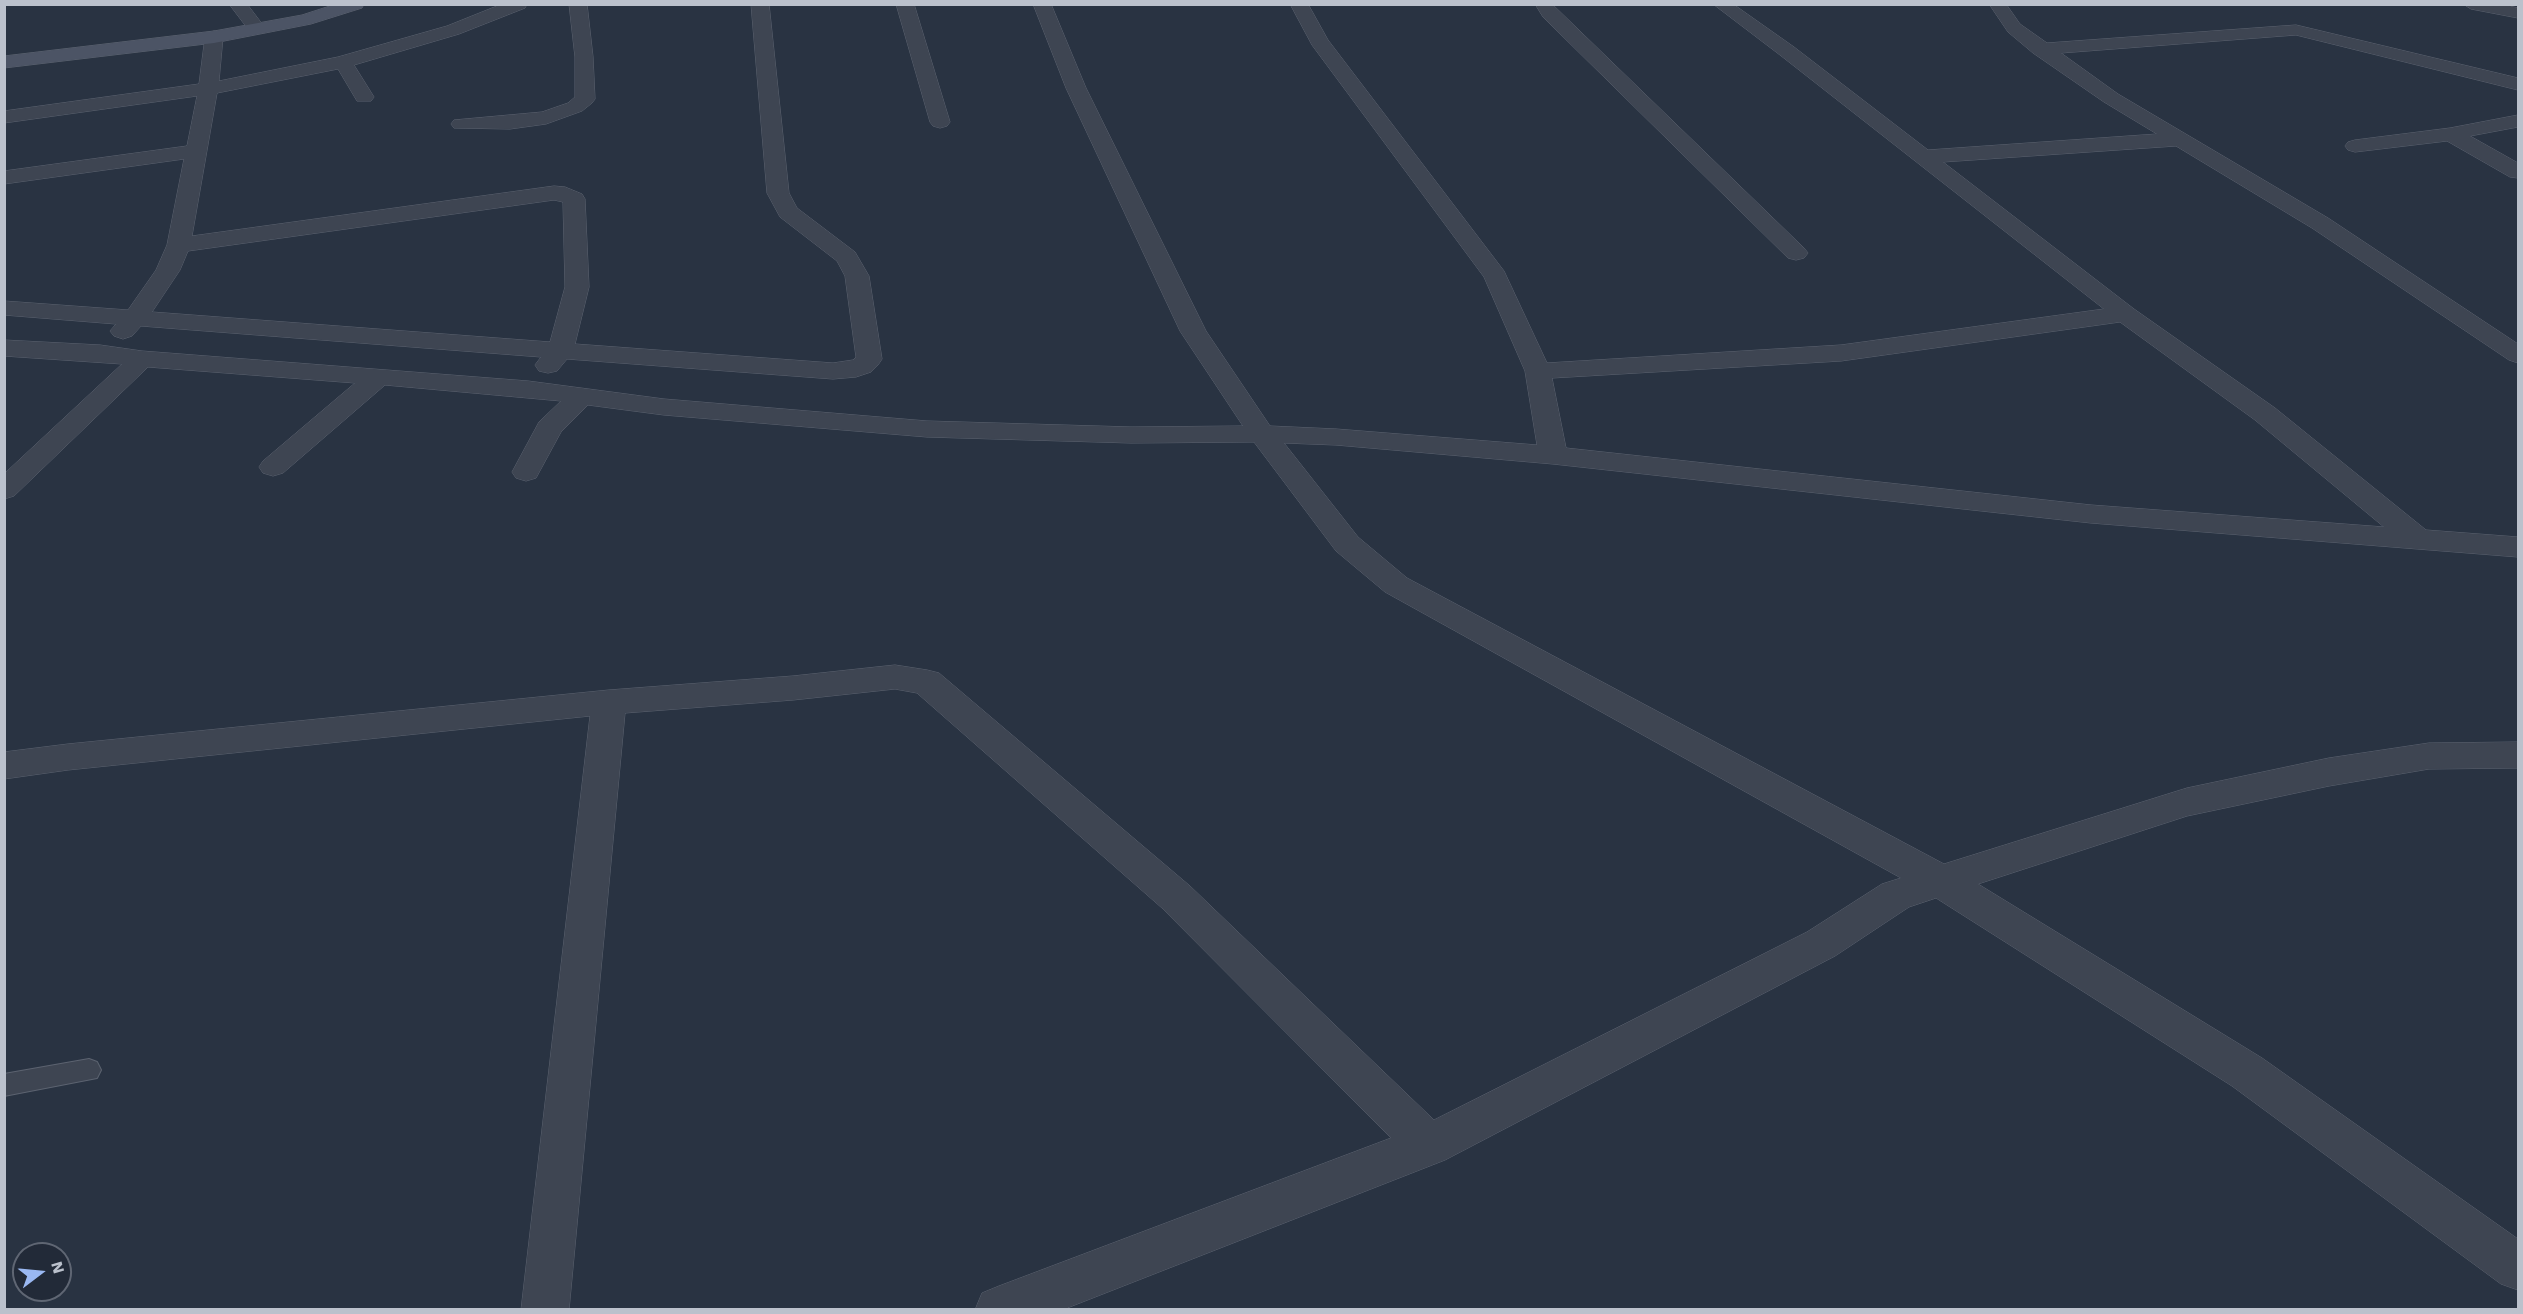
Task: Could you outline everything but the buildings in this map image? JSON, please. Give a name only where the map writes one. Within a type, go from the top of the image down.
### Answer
[{"type":"main road","points":[[4,62],[214,38],[305,20],[356,4]]},
{"type":"street","points":[[237,4],[257,29]]},
{"type":"street","points":[[4,117],[208,89],[343,62],[453,30],[519,4]]},
{"type":"street","points":[[461,124],[510,123],[546,118],[576,107],[585,99],[585,57],[578,4]]},
{"type":"street","points":[[4,308],[834,371],[847,371],[862,366],[869,359],[856,276],[847,256],[788,212],[778,193],[760,4]]},
{"type":"street","points":[[905,4],[940,122]]},
{"type":"street","points":[[1042,4],[1076,88],[1193,331],[1262,434],[1347,544],[1396,585],[1940,880],[2247,1072],[2518,1267]]},
{"type":"street","points":[[1299,4],[1333,59],[1426,186],[1496,276],[1538,371],[1553,455]]},
{"type":"street","points":[[1543,4],[1549,13],[1796,253]]},
{"type":"street","points":[[1721,4],[1786,51],[2125,314],[2265,414],[2418,539]]},
{"type":"street","points":[[1997,4],[2014,28],[2040,49],[2111,98],[2320,223],[2518,355]]},
{"type":"street","points":[[2471,4],[2518,13]]},
{"type":"street","points":[[2040,49],[2296,30],[2518,84]]},
{"type":"street","points":[[100,353],[135,318],[168,270],[179,244],[208,89],[214,38]]},
{"type":"street","points":[[343,62],[364,97]]},
{"type":"street","points":[[2355,146],[2450,134],[2518,121]]},
{"type":"street","points":[[2450,134],[2518,172]]},
{"type":"street","points":[[1923,157],[2180,139]]},
{"type":"street","points":[[4,178],[197,152]]},
{"type":"street","points":[[179,244],[542,195],[565,194],[574,199],[577,287],[561,349],[528,389]]},
{"type":"street","points":[[1538,371],[1841,353],[2125,314]]},
{"type":"street","points":[[4,348],[100,353],[142,359],[528,389],[664,407],[927,429],[1131,435],[1262,434],[1336,437],[1553,455],[2091,514],[2518,547]]},
{"type":"street","points":[[4,490],[142,359]]},
{"type":"street","points":[[273,467],[378,377]]},
{"type":"street","points":[[525,472],[549,428],[582,396]]},
{"type":"street","points":[[4,766],[609,702],[793,688],[895,677],[927,682],[1176,897],[1429,1145]]},
{"type":"street","points":[[544,1310],[609,702]]},
{"type":"street","points":[[999,1310],[1429,1145],[1811,949],[1896,896],[2187,802],[2329,772],[2429,756],[2518,755]]},
{"type":"lane","points":[[4,1085],[89,1070]]}]
